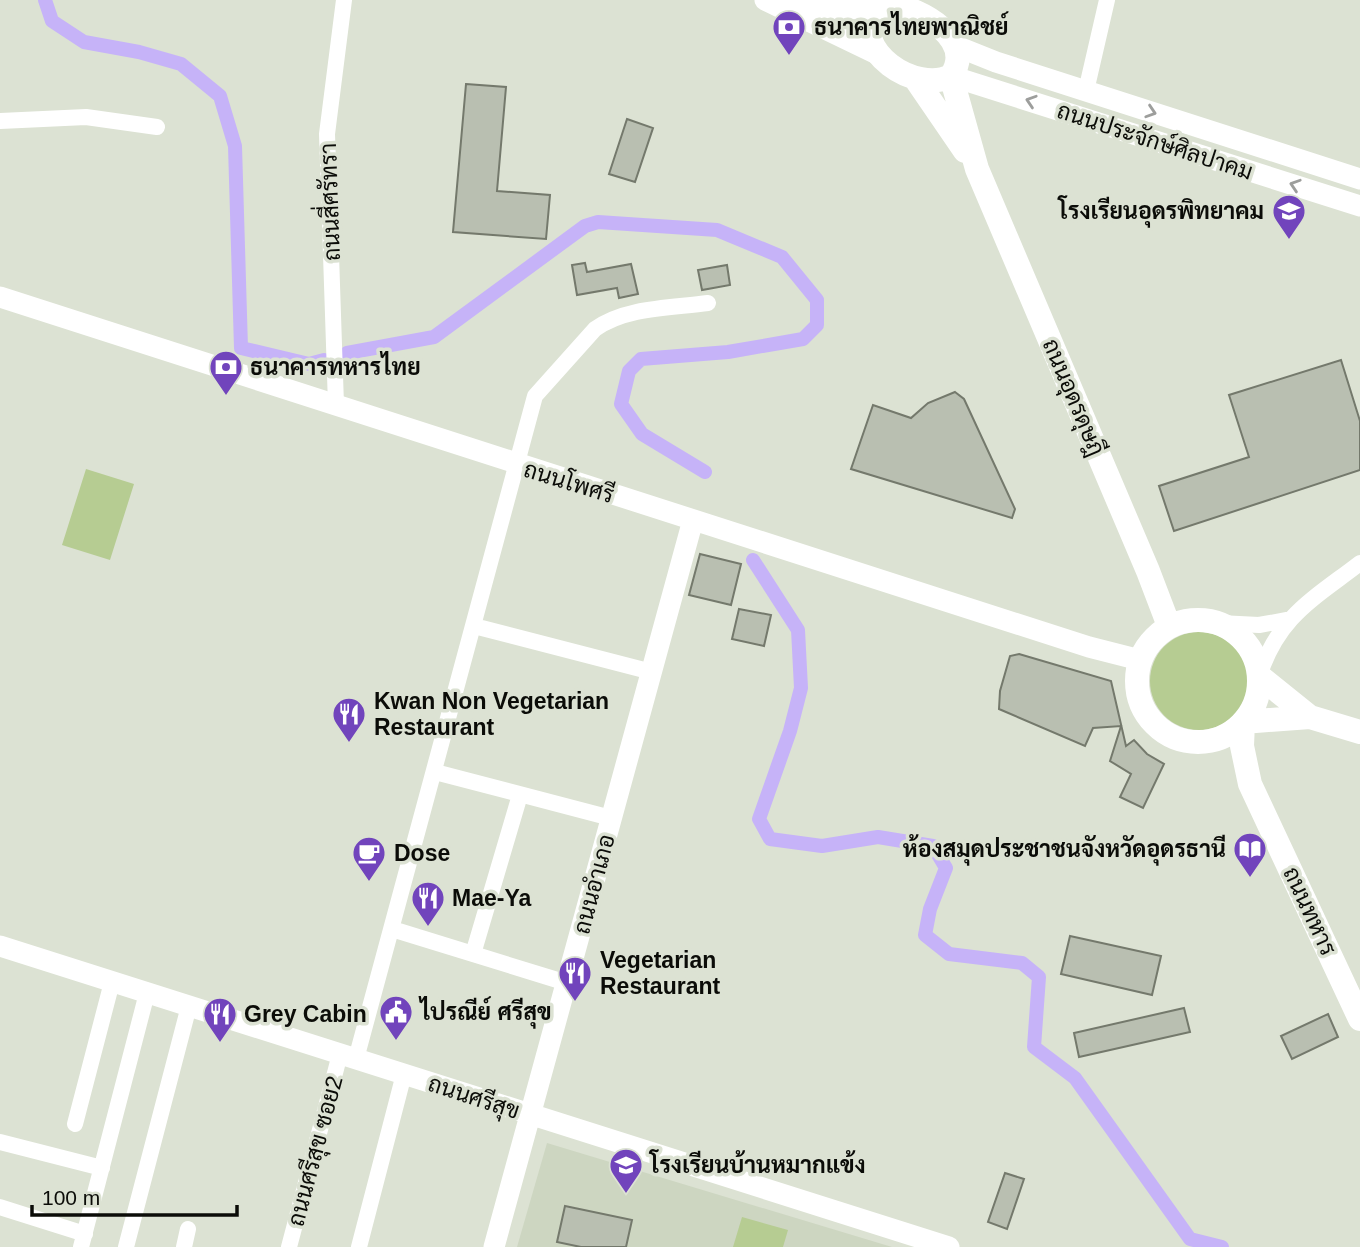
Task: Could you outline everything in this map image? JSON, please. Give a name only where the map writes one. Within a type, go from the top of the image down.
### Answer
[{"type":"main road","points":[[765,0],[877,54],[915,78],[932,82],[951,76],[958,61],[956,46],[918,5],[786,8]]},
{"type":"main road","points":[[873,5],[867,35],[877,54]]},
{"type":"main road","name":"ถนนประจักษ์ศิลปาคม","points":[[956,46],[996,62],[1360,179]]},
{"type":"main road","name":"ถนนประจักษ์ศิลปาคม","points":[[951,76],[1360,206]]},
{"type":"main road","name":"ถนนอุดรดุษฎี","points":[[951,76],[977,169],[1169,626]]},
{"type":"main road","name":"ถนนอุดรดุษฎี","points":[[915,78],[977,169]]},
{"type":"main road","points":[[1076,116],[1086,91]]},
{"type":"main road","name":"ถนนโพศรี","points":[[0,297],[517,466],[1089,647],[1140,660]]},
{"type":"main road","name":"ถนนอำเภอ","points":[[494,1247],[693,520]]},
{"type":"main road","points":[[1199,742],[1228,734],[1243,722],[1257,698],[1259,676],[1249,646],[1231,628],[1193,619],[1169,626],[1148,644],[1140,660],[1136,687],[1145,712],[1164,732],[1176,738],[1199,742],[1229,761],[1250,784]]},
{"type":"main road","points":[[1259,676],[1310,717]]},
{"type":"main road","points":[[1243,722],[1310,717],[1360,732]]},
{"type":"main road","name":"ถนนทหาร","points":[[1243,722],[1242,746],[1250,784],[1360,1019]]},
{"type":"main road","name":"ถนนศรีสุข","points":[[0,946],[949,1247]]},
{"type":"street","name":"ถนนสี่ศรัทรา","points":[[336,405],[327,134],[344,0]]},
{"type":"street","points":[[1086,91],[1107,0]]},
{"type":"street","points":[[0,121],[86,117],[158,127]]},
{"type":"street","name":"ถนนศรีสุข ซอย2","points":[[289,1247],[348,1057],[392,929],[535,396],[605,321],[631,313],[708,303]]},
{"type":"street","points":[[1259,676],[1265,659],[1287,620],[1360,563]]},
{"type":"street","points":[[1219,623],[1259,625],[1287,620]]},
{"type":"street","points":[[474,626],[652,672]]},
{"type":"street","points":[[435,772],[611,818]]},
{"type":"street","points":[[473,954],[520,795]]},
{"type":"street","points":[[392,929],[566,983]]},
{"type":"street","points":[[75,1124],[112,982]]},
{"type":"street","points":[[0,1207],[83,1240],[147,993]]},
{"type":"street","points":[[126,1247],[189,1006]]},
{"type":"street","points":[[359,1247],[404,1074]]},
{"type":"street","points":[[0,1142],[102,1168]]},
{"type":"street","points":[[184,1247],[188,1229]]},
{"type":"shaded area","name":"โรงเรียนบ้านหมากแข้ง","points":[[547,1143],[892,1247],[517,1247]]},
{"type":"green space","points":[[86,469],[134,484],[110,560],[62,545]]},
{"type":"green space","points":[[1199,632],[1218,636],[1234,646],[1244,662],[1248,681],[1244,700],[1234,716],[1218,726],[1199,730],[1180,726],[1164,716],[1154,700],[1150,681],[1154,662],[1164,646],[1180,636]]},
{"type":"green space","points":[[742,1217],[788,1230],[783,1247],[733,1247]]},
{"type":"building","points":[[466,84],[506,87],[497,191],[550,195],[546,239],[453,232]]},
{"type":"building","points":[[627,119],[653,128],[635,182],[609,174]]},
{"type":"building","points":[[585,263],[587,272],[631,264],[638,294],[619,298],[617,288],[577,295],[572,265]]},
{"type":"building","points":[[727,265],[730,285],[702,290],[698,270]]},
{"type":"building","points":[[1341,360],[1360,421],[1360,470],[1174,531],[1159,486],[1249,457],[1229,395]]},
{"type":"building","points":[[955,392],[964,399],[1015,509],[1012,518],[851,469],[873,405],[911,418],[928,403]]},
{"type":"building","points":[[700,554],[741,564],[731,605],[689,595]]},
{"type":"building","points":[[739,609],[771,615],[764,646],[732,639]]},
{"type":"building","points":[[1019,654],[1111,681],[1126,746],[1134,740],[1147,754],[1164,764],[1143,808],[1120,797],[1131,774],[1110,761],[1121,726],[1093,728],[1085,746],[999,709],[1000,691],[1010,656]]},
{"type":"building","points":[[1070,936],[1161,956],[1152,995],[1061,974]]},
{"type":"building","points":[[1184,1008],[1190,1032],[1079,1057],[1074,1033]]},
{"type":"building","points":[[1328,1014],[1338,1037],[1292,1059],[1281,1036]]},
{"type":"building","points":[[1005,1173],[1024,1179],[1007,1229],[988,1222]]},
{"type":"building","points":[[565,1206],[632,1220],[626,1247],[581,1247],[557,1242]]},
{"type":"waterway","points":[[45,0],[52,21],[84,42],[139,52],[181,64],[220,96],[235,146],[241,348],[309,364],[324,360]]},
{"type":"waterway","points":[[347,353],[434,337],[585,226],[598,222],[717,230],[782,257],[817,300],[817,325],[803,339],[728,352],[641,359],[629,371],[621,404],[642,434],[705,472]]},
{"type":"waterway","points":[[753,560],[798,630],[801,688],[790,731],[759,819],[770,839],[822,846],[878,837],[933,846],[946,868],[930,909],[925,935],[949,954],[1022,963],[1039,977],[1034,1047],[1075,1078],[1190,1239],[1222,1247]]},
{"type":"place","name":"ธนาคารไทยพาณิชย์","points":[[789,57]]},
{"type":"place","name":"โรงเรียนอุดรพิทยาคม","points":[[1289,241]]},
{"type":"place","name":"ธนาคารทหารไทย","points":[[226,397]]},
{"type":"place","name":"Kwan Non Vegetarian Restaurant","points":[[349,744]]},
{"type":"place","name":"ห้องสมุดประชาชนจังหวัดอุดรธานี","points":[[1250,879]]},
{"type":"place","name":"Dose","points":[[369,883]]},
{"type":"place","name":"Mae-Ya","points":[[428,928]]},
{"type":"place","name":"Vegetarian Restaurant","points":[[575,1003]]},
{"type":"place","name":"ไปรณีย์ ศรีสุข","points":[[396,1042]]},
{"type":"place","name":"Grey Cabin","points":[[220,1044]]},
{"type":"place","name":"โรงเรียนบ้านหมากแข้ง","points":[[626,1195]]}]
